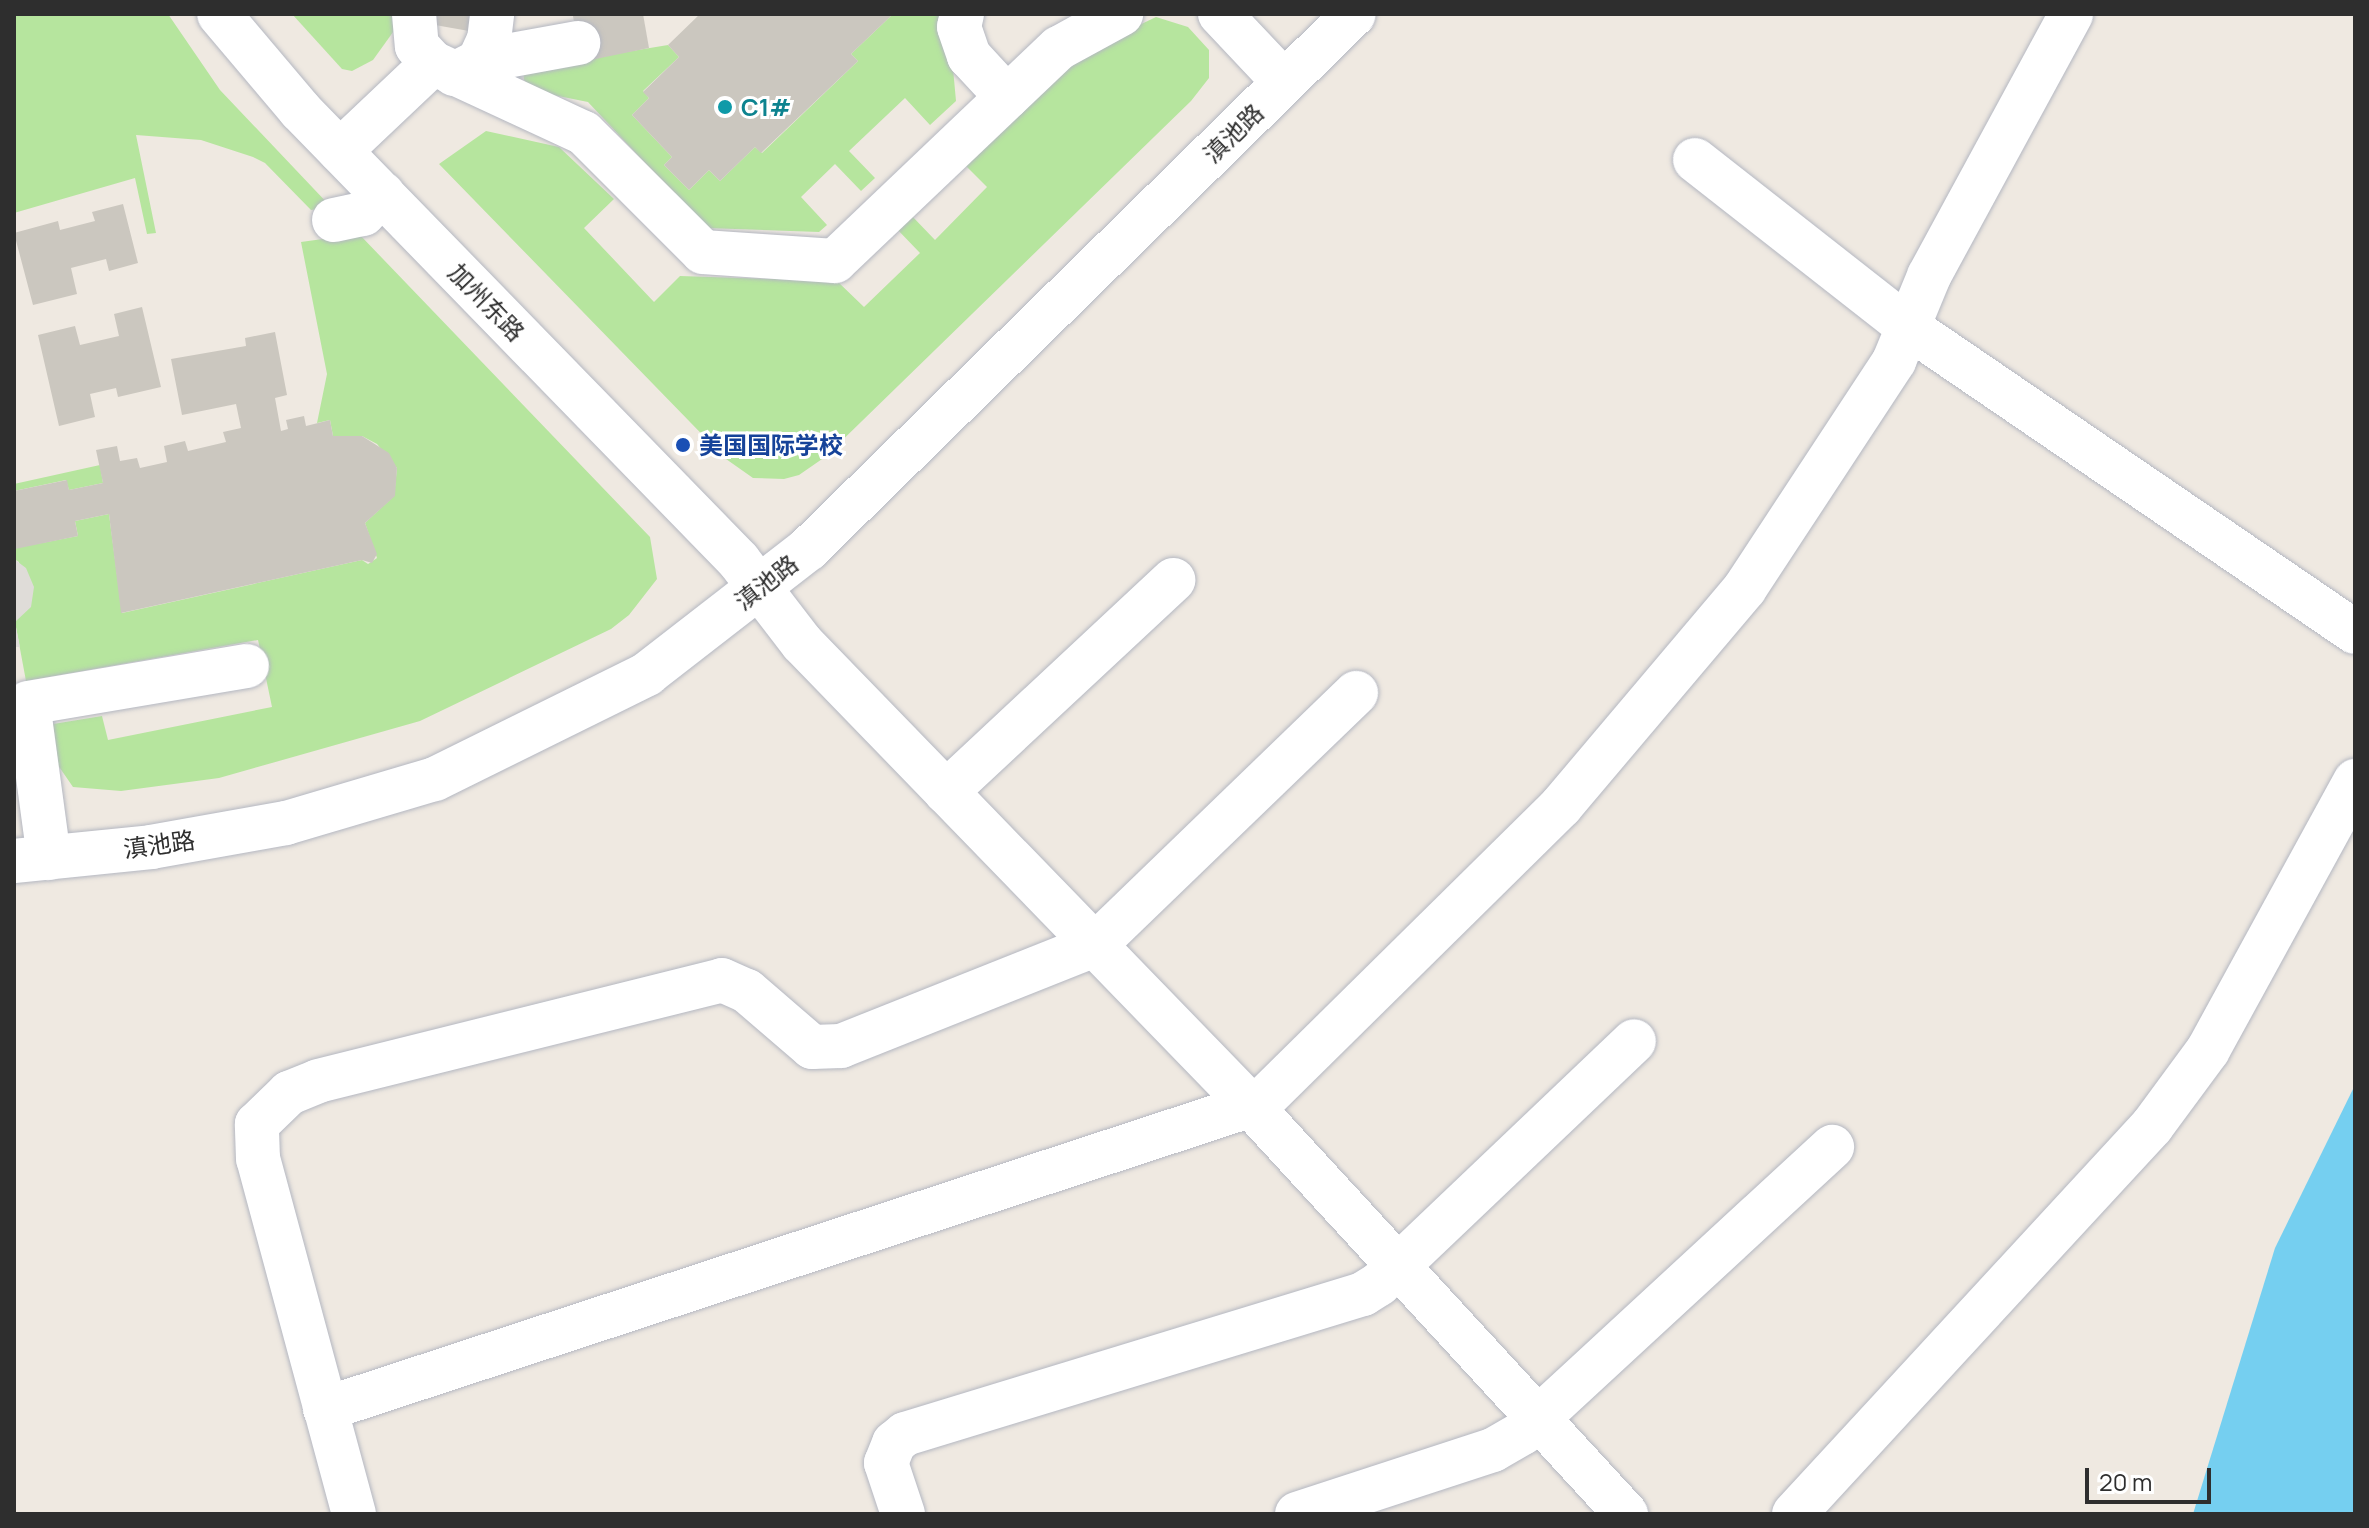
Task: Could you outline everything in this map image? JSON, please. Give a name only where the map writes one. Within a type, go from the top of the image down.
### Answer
[{"type":"street","name":"加州东路","points":[[219,14],[240,43],[340,151],[759,587],[802,643],[1252,1107],[1626,1514]]},
{"type":"street","points":[[414,14],[417,46],[584,133],[703,252],[835,261],[1007,97],[1060,31],[1121,14]]},
{"type":"street","points":[[340,151],[489,40],[492,14]]},
{"type":"street","points":[[962,14],[959,27],[969,56],[1007,97]]},
{"type":"street","points":[[1220,14],[1284,82]]},
{"type":"street","name":"滇池路","points":[[31,859],[286,823],[435,779],[647,674],[808,549],[1354,14]]},
{"type":"street","points":[[325,1409],[1252,1107],[1279,1088],[1561,806],[1709,635],[1818,479],[1894,361],[1929,276],[2071,14]]},
{"type":"street","points":[[455,66],[578,43]]},
{"type":"street","points":[[1695,160],[1908,327],[2355,632]]},
{"type":"street","points":[[334,220],[363,214],[383,194]]},
{"type":"street","points":[[946,792],[1173,580]]},
{"type":"street","points":[[31,859],[28,703],[247,666]]},
{"type":"street","points":[[354,1514],[258,1159],[257,1124],[289,1093],[318,1081],[722,980],[747,991],[804,1042],[841,1046],[1095,945],[1356,693]]},
{"type":"street","points":[[1794,1514],[2152,1126],[2208,1050],[2355,781]]},
{"type":"street","points":[[903,1514],[886,1463],[894,1443],[905,1434],[1363,1294],[1397,1266],[1634,1041]]},
{"type":"street","points":[[1297,1514],[1493,1450],[1539,1420],[1832,1147]]},
{"type":"green space","points":[[14,14],[168,14],[220,90],[331,207],[311,210],[265,163],[253,157],[201,140],[136,135],[156,233],[147,234],[135,178],[14,213]]},
{"type":"green space","points":[[292,14],[406,14],[373,60],[352,71],[342,69]]},
{"type":"green space","points":[[893,14],[948,14],[956,101],[930,125],[905,98],[849,151],[875,178],[861,191],[835,164],[801,197],[827,225],[819,232],[706,228],[588,102],[533,91],[524,80],[523,69],[668,45],[679,57],[643,91],[649,98],[632,115],[672,157],[664,165],[689,190],[709,170],[720,181],[755,147],[762,153],[858,61],[851,54]]},
{"type":"green space","points":[[1156,17],[1188,27],[1209,50],[1209,78],[1191,101],[825,457],[799,475],[784,479],[753,478],[726,459],[439,164],[486,131],[559,147],[614,199],[584,228],[654,302],[680,276],[837,281],[864,307],[920,253],[895,227],[910,214],[935,240],[987,187],[962,162],[1051,76],[1104,42]]},
{"type":"green space","points":[[359,234],[650,537],[657,579],[629,615],[611,629],[420,721],[219,778],[121,791],[73,787],[53,758],[47,725],[102,716],[108,740],[272,707],[258,640],[26,681],[15,622],[19,562],[14,559],[14,543],[15,548],[78,536],[75,521],[109,514],[122,613],[362,560],[368,564],[377,558],[365,523],[394,496],[397,468],[377,444],[362,436],[333,436],[330,420],[317,423],[327,374],[301,242]]},
{"type":"green space","points":[[100,465],[103,483],[69,490],[66,480],[14,491],[14,484]]},
{"type":"shaded area","points":[[14,559],[26,568],[34,587],[31,607],[15,622],[20,647],[14,647]]},
{"type":"water","points":[[2355,1085],[2355,1514],[2193,1514],[2275,1248]]},
{"type":"building","points":[[437,14],[472,14],[469,31],[435,25]]},
{"type":"building","points":[[643,14],[649,48],[581,62],[573,16]]},
{"type":"building","name":"C1#","points":[[700,14],[893,14],[851,54],[858,61],[761,153],[755,147],[720,181],[709,170],[689,190],[664,165],[672,157],[632,115],[649,98],[643,92],[679,57],[668,45]]},
{"type":"building","points":[[123,204],[138,263],[109,271],[106,259],[71,268],[77,294],[33,305],[14,233],[58,221],[60,230],[95,221],[92,212]]},
{"type":"building","points":[[142,307],[161,387],[118,397],[116,388],[90,394],[95,417],[59,426],[38,335],[75,326],[80,345],[119,336],[114,314]]},
{"type":"building","points":[[275,332],[287,395],[275,398],[281,431],[288,429],[286,420],[304,416],[306,426],[330,420],[333,436],[362,436],[389,453],[397,468],[395,496],[365,523],[377,554],[372,563],[362,560],[121,613],[109,514],[75,521],[78,536],[15,549],[14,491],[67,480],[69,490],[103,483],[96,450],[117,446],[120,461],[137,458],[140,468],[167,462],[164,446],[185,441],[188,451],[226,442],[223,432],[241,428],[236,404],[182,415],[171,359],[246,346],[245,338]]},
{"type":"place","name":"C1#","points":[[725,107]]},
{"type":"place","name":"美国国际学校","points":[[683,445]]}]
